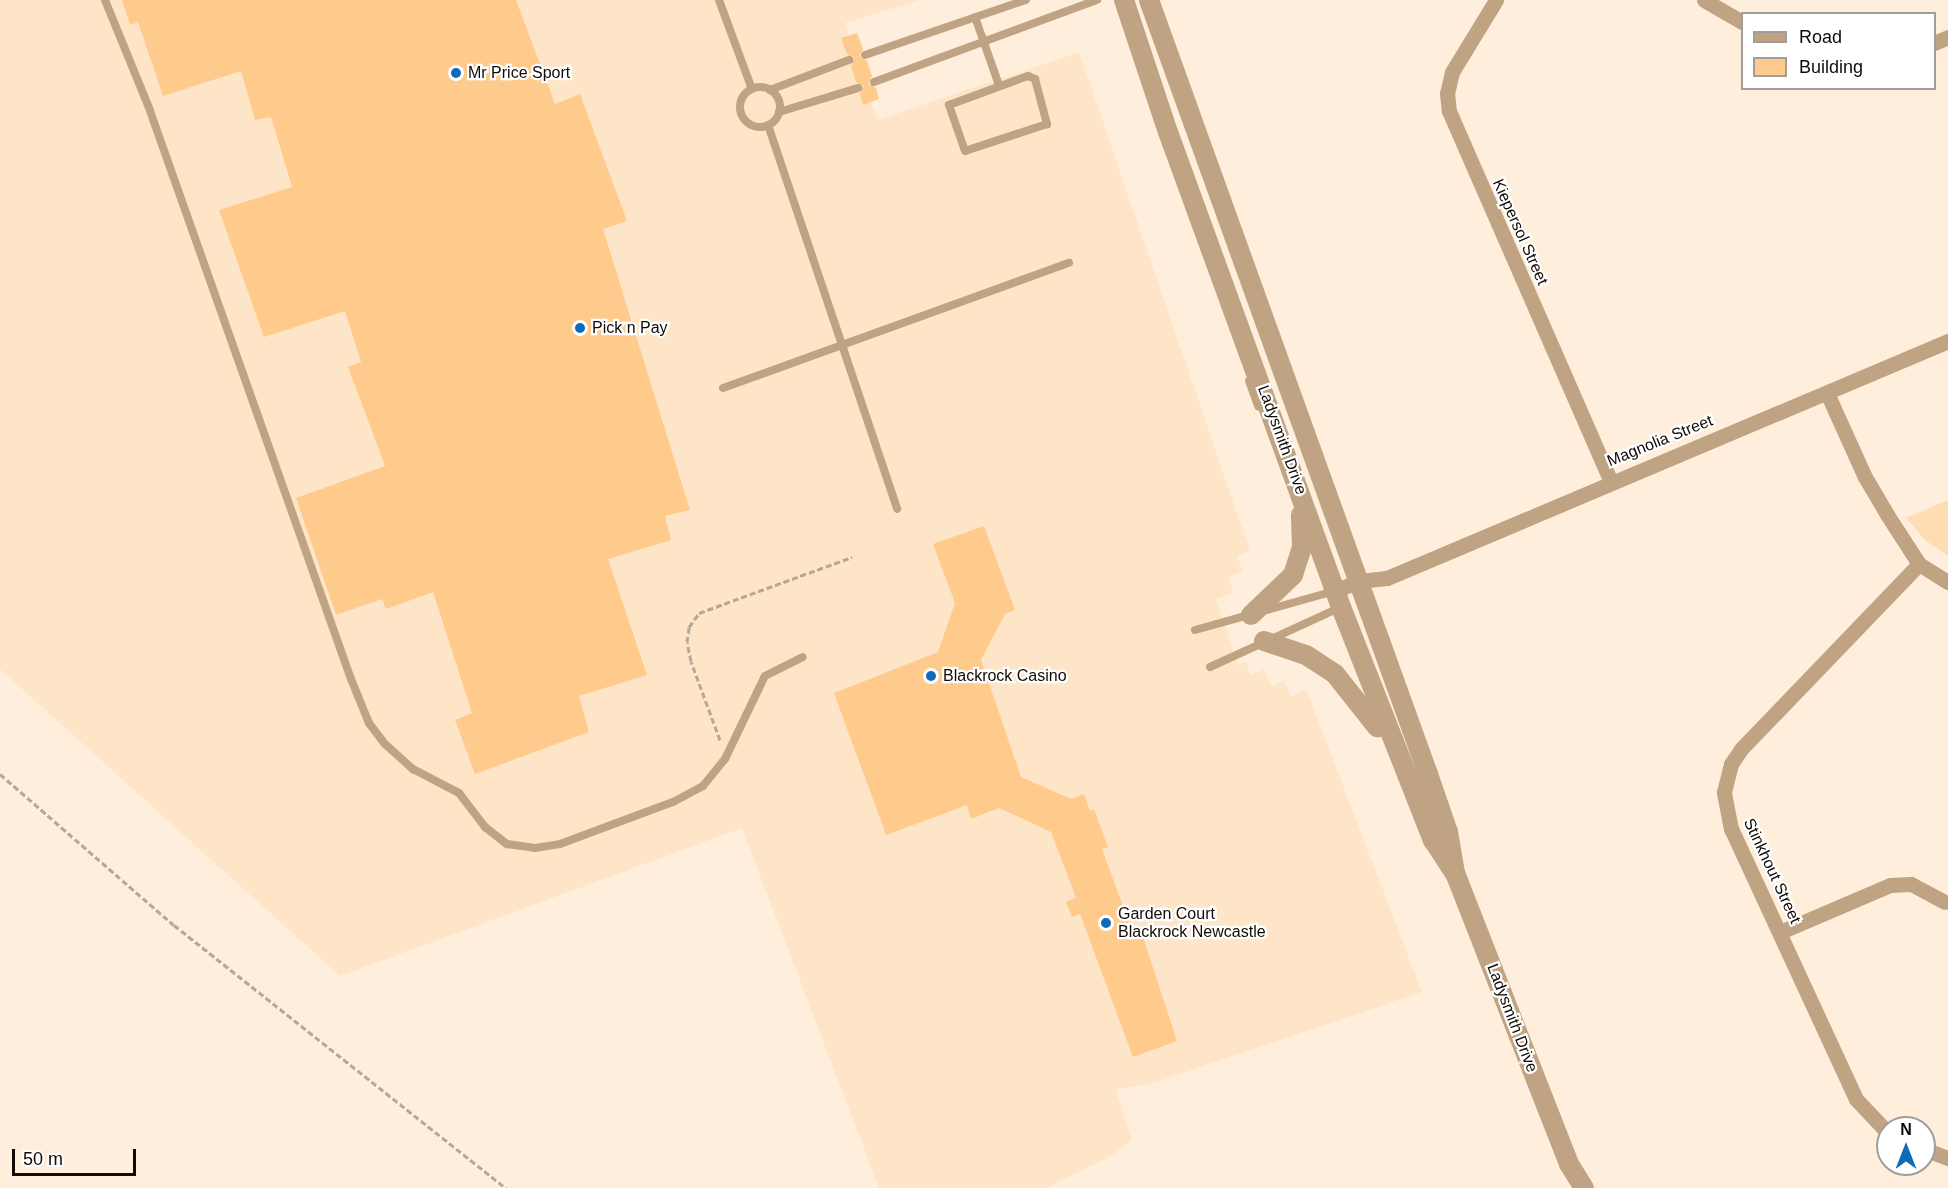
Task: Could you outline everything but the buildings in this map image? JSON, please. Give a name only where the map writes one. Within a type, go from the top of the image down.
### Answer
[{"type":"street","name":"Ladysmith Drive","points":[[1124,0],[1168,132],[1292,466],[1338,599],[1406,775],[1442,858],[1455,873]]},
{"type":"street","name":"Ladysmith Drive","points":[[1149,0],[1448,832],[1455,873],[1569,1164],[1584,1188]]},
{"type":"street","name":"Kiepersol Street","points":[[1496,0],[1452,72],[1447,93],[1449,111],[1611,480]]},
{"type":"street","points":[[1704,0],[1741,21]]},
{"type":"street","name":"Magnolia Street","points":[[1338,599],[1611,480],[1827,393],[1948,341]]},
{"type":"street","points":[[1827,393],[1865,477],[1919,564],[1948,582]]},
{"type":"street","points":[[1251,615],[1293,575],[1302,548],[1292,466]]},
{"type":"street","name":"Stinkhout Street","points":[[1876,1120],[1856,1099],[1725,812],[1724,792],[1731,764],[1919,564]]},
{"type":"street","points":[[1264,642],[1295,650],[1335,674],[1370,714],[1406,775]]},
{"type":"street","points":[[1780,932],[1890,885],[1911,884],[1945,902]]},
{"type":"street","name":"Ladysmith Drive","points":[[1569,1164],[1569,1188]]},
{"type":"lane","points":[[105,0],[149,108],[351,679],[369,723],[385,744],[413,769],[459,793],[495,837],[519,847],[535,848],[580,837],[673,802],[703,786],[725,759],[765,676],[803,657]]},
{"type":"lane","points":[[720,0],[752,88]]},
{"type":"lane","points":[[865,55],[1026,0]]},
{"type":"lane","points":[[874,82],[1097,0]]},
{"type":"lane","points":[[975,17],[999,85]]},
{"type":"lane","points":[[752,88],[770,90],[849,60]]},
{"type":"lane","points":[[1034,77],[1048,122],[965,151],[949,105],[999,85],[1034,77]]},
{"type":"lane","points":[[752,88],[740,103],[742,116],[750,125],[768,125],[779,112],[858,88]]},
{"type":"lane","points":[[770,90],[778,100],[779,112]]},
{"type":"lane","points":[[768,125],[897,509]]},
{"type":"lane","points":[[723,388],[1069,263]]},
{"type":"lane","points":[[1195,630],[1251,615],[1338,599]]},
{"type":"lane","points":[[1210,667],[1264,642],[1338,599]]},
{"type":"path","points":[[725,759],[691,660],[687,642],[689,627],[699,613],[852,557]]},
{"type":"path","points":[[0,774],[114,876],[506,1188]]},
{"type":"shaded area","points":[[0,0],[920,0],[845,23],[849,36],[857,33],[879,99],[871,102],[878,120],[1079,52],[1250,551],[1237,556],[1243,571],[1228,577],[1234,593],[1216,599],[1238,665],[1246,662],[1251,676],[1264,669],[1272,687],[1284,681],[1291,697],[1306,689],[1422,992],[1156,1082],[1116,1090],[1132,1140],[1109,1157],[1046,1188],[879,1188],[742,828],[340,976],[0,669]]},
{"type":"shaded area","points":[[1948,500],[1948,556],[1925,540],[1906,518]]},
{"type":"place","name":"Mr Price Sport","points":[[456,73]]},
{"type":"place","name":"Pick n Pay","points":[[580,328]]},
{"type":"place","name":"Blackrock Casino","points":[[931,676]]},
{"type":"place","name":"Garden Court Blackrock Newcastle","points":[[1106,923]]}]
